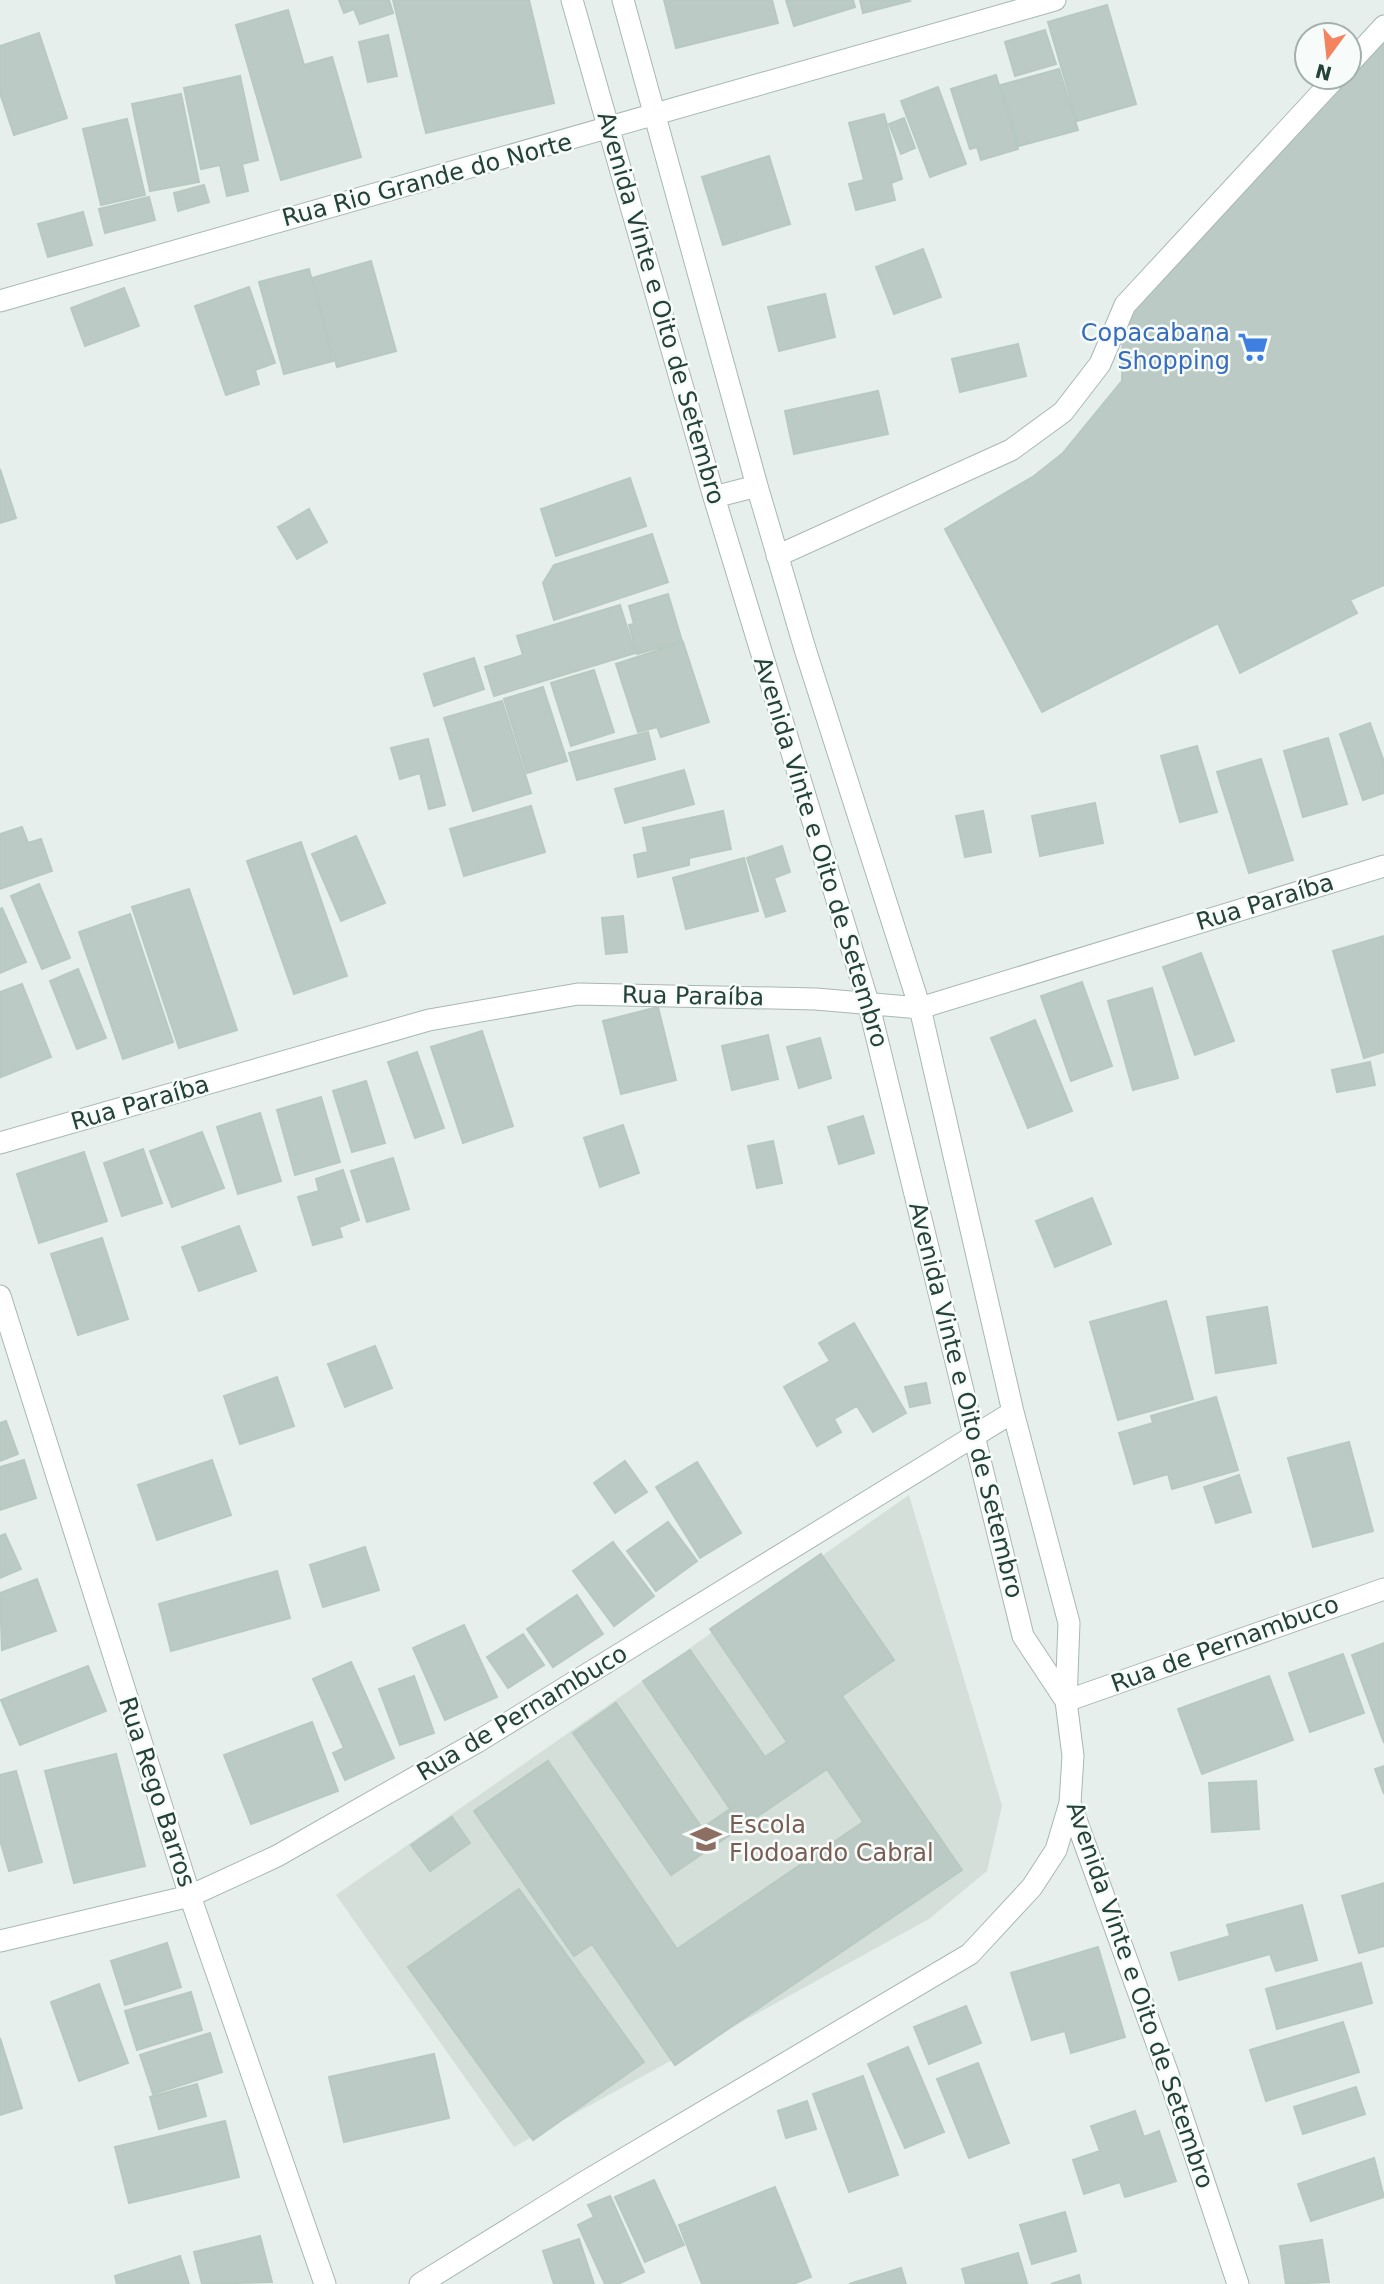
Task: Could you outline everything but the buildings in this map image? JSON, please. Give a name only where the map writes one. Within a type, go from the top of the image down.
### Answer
[{"type":"street","name":"Avenida Vinte e Oito de Setembro","points":[[572,0],[714,497],[868,1002],[1026,1644],[1066,1701]]},
{"type":"street","name":"Avenida Vinte e Oito de Setembro","points":[[623,0],[777,555],[920,1008],[1013,1412],[1069,1623],[1066,1701],[1073,1756],[1070,1803],[1168,2074],[1238,2284]]},
{"type":"street","name":"Rua Rio Grande do Norte","points":[[0,301],[611,129],[1055,0]]},
{"type":"street","points":[[1363,49],[1384,26]]},
{"type":"street","points":[[777,555],[1011,450],[1063,412],[1100,364],[1125,305],[1323,91]]},
{"type":"street","points":[[714,497],[757,486]]},
{"type":"street","name":"Rua Paraíba","points":[[0,1143],[429,1020],[578,994],[868,1002],[920,1008],[1384,866]]},
{"type":"street","name":"Rua Rego Barros","points":[[0,1296],[190,1896],[325,2284]]},
{"type":"street","name":"Rua de Pernambuco","points":[[0,1941],[190,1896],[277,1856],[477,1742],[1013,1412]]},
{"type":"street","name":"Rua de Pernambuco","points":[[1066,1701],[1384,1589]]},
{"type":"street","points":[[420,2284],[583,2183],[971,1954],[1032,1887],[1056,1850],[1070,1803]]},
{"type":"shaded area","name":"Escola Flodoardo Cabral","points":[[909,1495],[1002,1806],[987,1871],[929,1919],[514,2147],[336,1895]]},
{"type":"place","name":"Copacabana Shopping","points":[[1253,347]]},
{"type":"place","name":"Escola Flodoardo Cabral","points":[[706,1839]]}]
